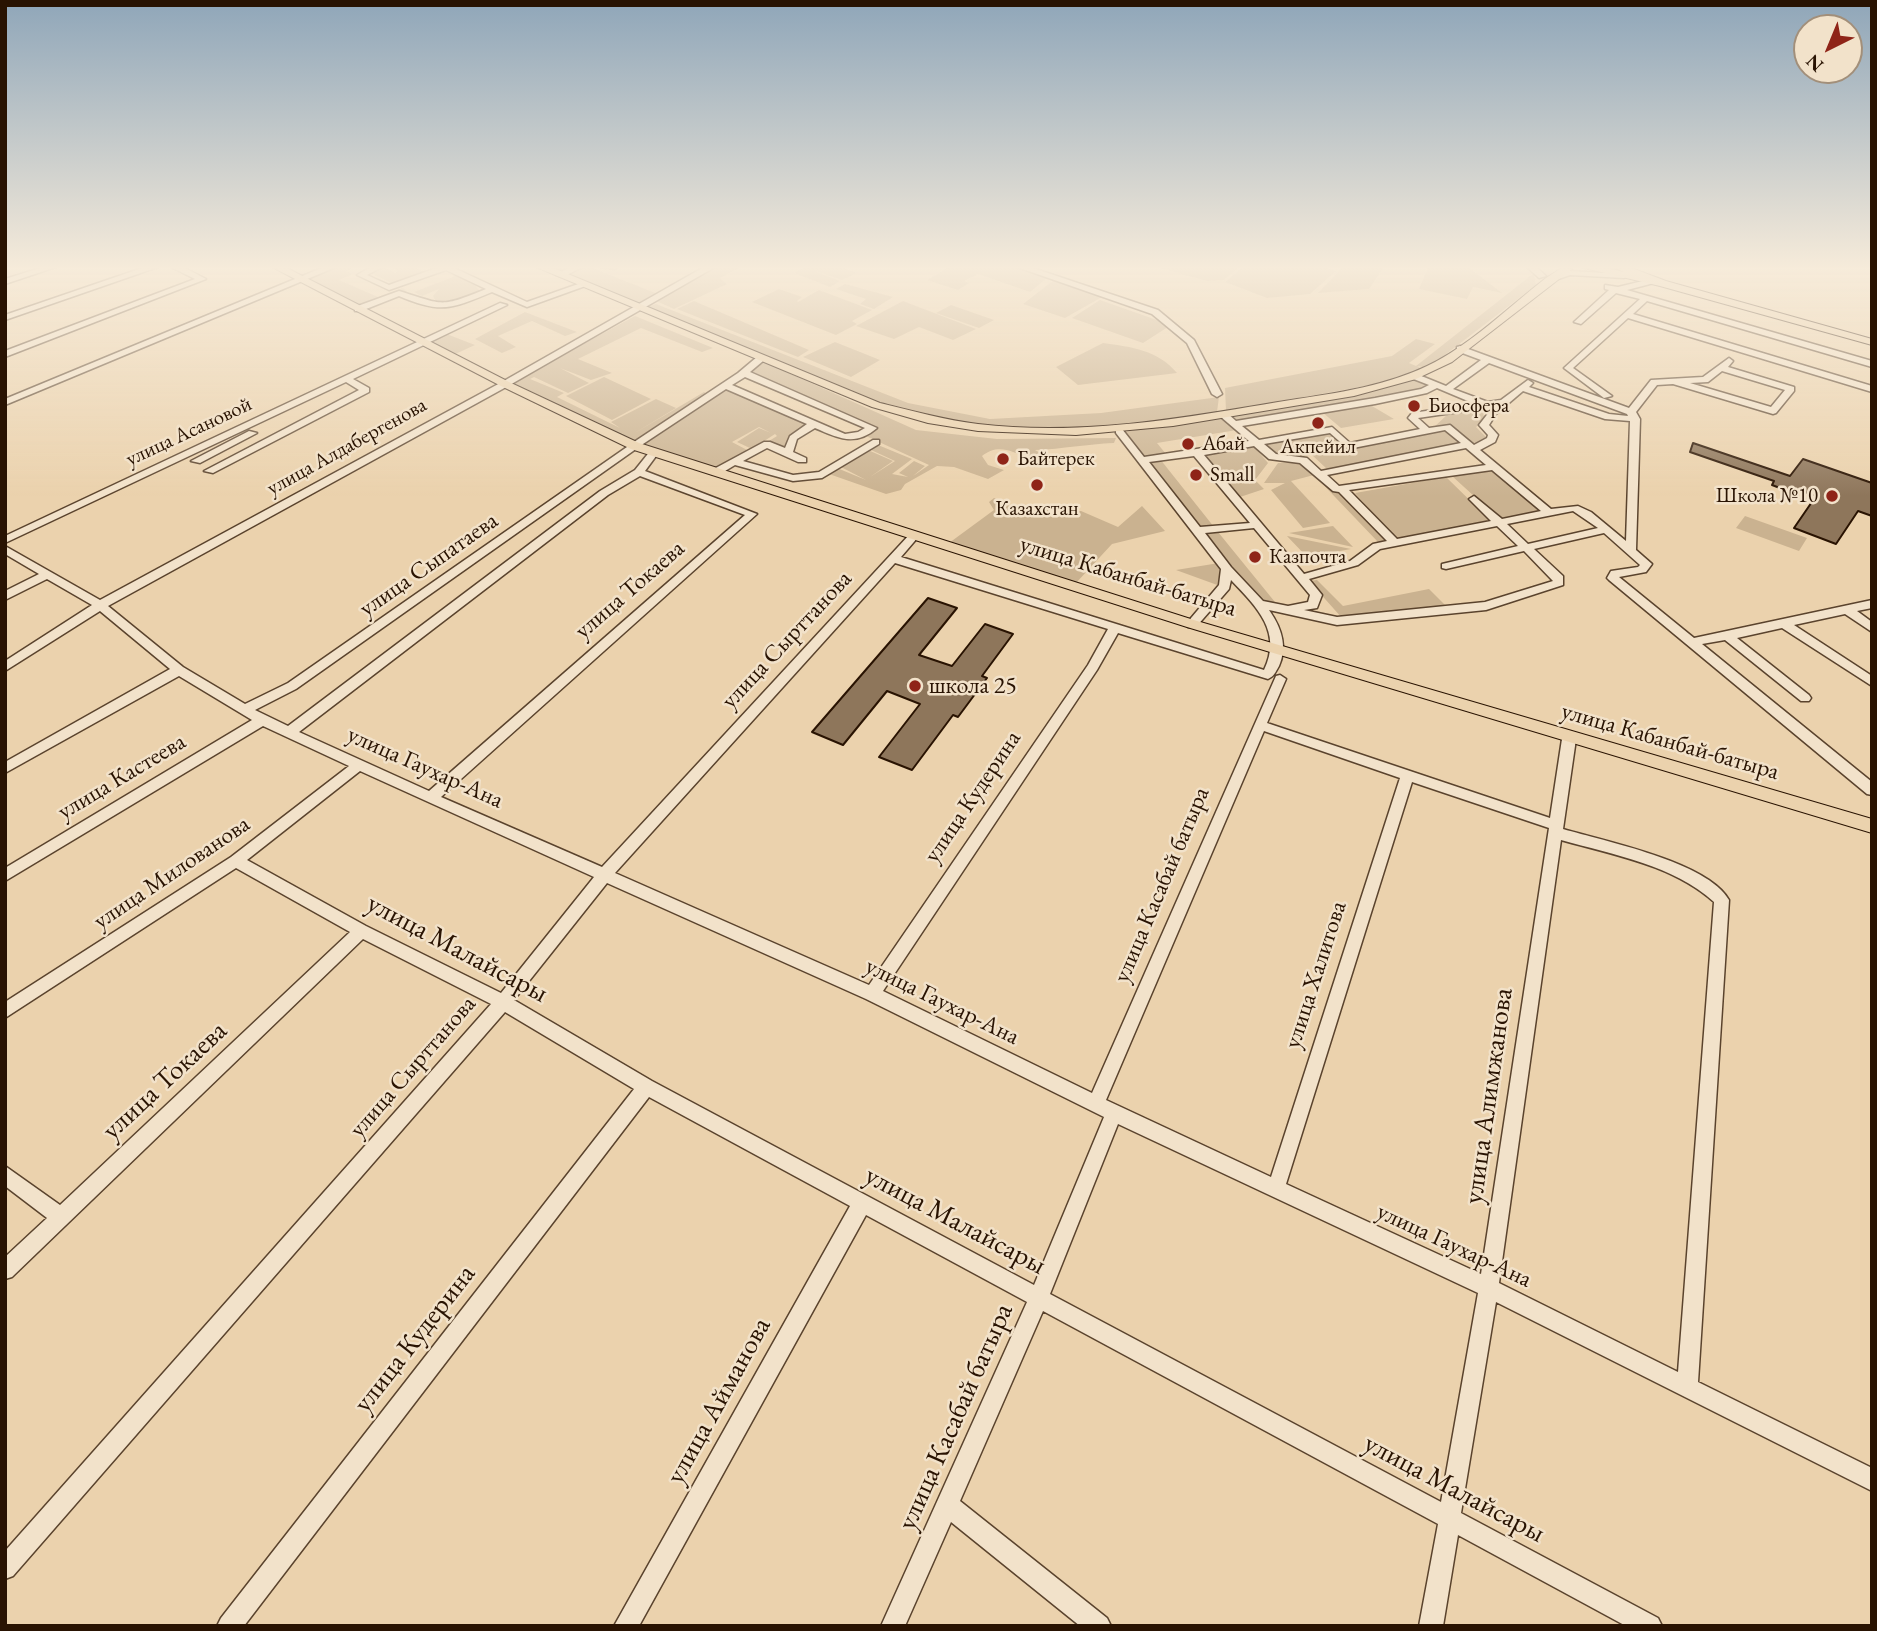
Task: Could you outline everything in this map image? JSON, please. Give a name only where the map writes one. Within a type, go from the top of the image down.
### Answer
[{"type":"main road","name":"улица Кабанбай-батыра","points":[[423,343],[635,446],[1192,624],[1569,739],[1872,826]]},
{"type":"main road","points":[[721,343],[876,405],[931,421],[1030,433],[1119,431],[1354,391],[1414,376],[1432,368],[1467,343]]},
{"type":"street","points":[[5,354],[34,343]]},
{"type":"street","points":[[5,402],[148,343]]},
{"type":"street","name":"улица Асановой","points":[[5,540],[349,380],[419,343]]},
{"type":"street","name":"улица Алдабергенова","points":[[5,667],[100,606],[575,343]]},
{"type":"street","points":[[1192,343],[1217,394]]},
{"type":"street","points":[[1586,343],[1568,368],[1629,412]]},
{"type":"street","points":[[1719,343],[1872,389]]},
{"type":"street","points":[[1800,343],[1872,364]]},
{"type":"street","points":[[1460,349],[1583,392],[1629,412]]},
{"type":"street","points":[[1522,388],[1608,418],[1629,412],[1654,382],[1705,380],[1723,368],[1738,349]]},
{"type":"street","name":"улица Сыпатаева","points":[[243,710],[292,686],[635,446],[726,386],[760,359]]},
{"type":"street","points":[[1447,389],[1488,359]]},
{"type":"street","points":[[1676,382],[1773,411],[1791,389],[1723,368]]},
{"type":"street","points":[[726,386],[844,437],[860,435],[872,428],[744,373]]},
{"type":"street","points":[[1414,376],[1487,405]]},
{"type":"street","points":[[1318,474],[1471,447],[1492,440],[1493,435],[1484,425],[1503,403],[1537,376]]},
{"type":"street","points":[[197,461],[349,380],[366,390],[209,471]]},
{"type":"street","points":[[740,392],[762,380]]},
{"type":"street","points":[[1234,424],[1374,401],[1424,391],[1436,385]]},
{"type":"street","points":[[1583,392],[1594,385]]},
{"type":"street","points":[[1426,431],[1413,418],[1415,415],[1503,403]]},
{"type":"street","points":[[1629,412],[1630,549]]},
{"type":"street","points":[[1224,415],[1273,457],[1303,460],[1332,486],[1343,490],[1394,542]]},
{"type":"street","points":[[788,453],[793,438],[814,424]]},
{"type":"street","points":[[1142,460],[1332,430],[1348,446],[1447,427],[1549,513]]},
{"type":"street","points":[[894,559],[1268,675],[1278,650],[1260,604],[1227,569],[1119,431]]},
{"type":"street","points":[[734,462],[793,478],[822,475],[876,442]]},
{"type":"street","points":[[716,472],[767,444],[802,460]]},
{"type":"street","points":[[288,733],[604,493],[639,472],[654,452]]},
{"type":"street","points":[[1197,453],[1316,595],[1317,601],[1313,605],[1284,610]]},
{"type":"street","points":[[1343,490],[1494,467]]},
{"type":"street","name":"улица Токаева","points":[[431,799],[752,514],[639,472]]},
{"type":"street","points":[[1260,604],[1337,621],[1473,608],[1498,603],[1559,583],[1559,578],[1474,499]]},
{"type":"street","points":[[1301,578],[1354,564],[1377,546],[1574,508],[1587,514],[1630,549],[1647,567],[1615,573],[1613,578],[1872,790]]},
{"type":"street","points":[[1197,531],[1257,525]]},
{"type":"street","points":[[1447,566],[1606,530]]},
{"type":"street","name":"улица Сырттанова","points":[[5,1568],[503,1002],[604,875],[914,536]]},
{"type":"street","name":"улица Гаухар-Ана","points":[[5,549],[100,606],[179,670],[243,710],[288,733],[872,994],[1105,1108],[1489,1288],[1872,1480]]},
{"type":"street","points":[[1192,624],[1225,586],[1227,569]]},
{"type":"street","points":[[5,596],[46,575]]},
{"type":"street","points":[[1692,642],[1872,604]]},
{"type":"street","points":[[1847,610],[1872,628]]},
{"type":"street","points":[[1783,623],[1872,682]]},
{"type":"street","name":"улица Кудерина","points":[[872,994],[1093,667],[1115,628]]},
{"type":"street","points":[[1727,636],[1805,698]]},
{"type":"street","points":[[5,768],[179,670]]},
{"type":"street","name":"улица Касабай батыра","points":[[893,1626],[1039,1298],[1105,1108],[1280,679]]},
{"type":"street","name":"улица Кастеева","points":[[5,875],[262,720]]},
{"type":"street","points":[[1259,725],[1684,872],[1711,886],[1723,900],[1687,1387]]},
{"type":"street","name":"улица Алимжанова","points":[[1431,1626],[1489,1288],[1569,739]]},
{"type":"street","name":"улица Милованова","points":[[5,1011],[236,860],[359,765]]},
{"type":"street","name":"улица Халитова","points":[[1276,1188],[1407,778]]},
{"type":"street","name":"улица Малайсары","points":[[236,860],[361,931],[503,1002],[646,1087],[1650,1626]]},
{"type":"street","name":"улица Токаева","points":[[5,1270],[361,931]]},
{"type":"street","name":"улица Кудерина","points":[[229,1626],[646,1087]]},
{"type":"street","points":[[5,1175],[60,1216]]},
{"type":"street","name":"улица Айманова","points":[[626,1626],[862,1203]]},
{"type":"street","points":[[947,1505],[1099,1626]]},
{"type":"shaded area","points":[[428,343],[475,345],[451,356]]},
{"type":"shaded area","points":[[483,343],[510,343],[516,347],[502,353]]},
{"type":"shaded area","points":[[585,343],[610,343],[578,359],[612,373],[591,380],[560,368],[589,383],[568,393],[534,377],[530,379],[564,393],[557,397],[620,428],[611,422],[656,399],[676,408],[633,434],[704,392],[708,395],[634,442],[511,383]]},
{"type":"shaded area","points":[[679,343],[701,343],[713,348],[702,352]]},
{"type":"shaded area","points":[[726,343],[756,343],[908,403],[990,419],[1101,413],[1219,397],[1217,412],[1114,429],[1014,429],[935,420],[854,397]]},
{"type":"shaded area","points":[[763,343],[793,343],[809,350],[798,357]]},
{"type":"shaded area","points":[[838,343],[880,360],[851,377],[803,357]]},
{"type":"shaded area","points":[[1104,343],[1153,354],[1177,373],[1078,385],[1056,367]]},
{"type":"shaded area","points":[[1410,343],[1435,344],[1409,363],[1416,366],[1445,343],[1460,343],[1428,368],[1417,366],[1424,370],[1388,382],[1226,411],[1225,388],[1392,356]]},
{"type":"shaded area","points":[[764,362],[916,430],[997,439],[1116,438],[1114,443],[1035,450],[1063,466],[1040,463],[1001,449],[992,451],[982,456],[988,465],[1004,470],[988,479],[954,467],[937,466],[905,484],[901,490],[886,494],[829,474],[837,468],[866,480],[841,467],[868,450],[893,461],[870,477],[895,461],[869,449],[878,445],[912,459],[892,474],[908,477],[899,473],[914,461],[925,466],[913,476],[929,465],[866,436],[875,428],[749,374]]},
{"type":"shaded area","points":[[604,377],[651,399],[612,420],[566,396]]},
{"type":"shaded area","points":[[1414,377],[1432,385],[1234,422],[1228,416]]},
{"type":"shaded area","points":[[727,388],[808,426],[790,437],[784,449],[769,441],[777,436],[775,434],[752,449],[737,442],[759,428],[771,433],[759,427],[732,442],[749,451],[716,470],[641,444]]},
{"type":"shaded area","points":[[1494,404],[1483,415],[1487,418],[1476,427],[1488,439],[1473,447],[1447,426],[1432,429],[1448,414]]},
{"type":"shaded area","points":[[1372,406],[1394,419],[1341,428],[1322,412]]},
{"type":"shaded area","points":[[1223,416],[1237,430],[1157,443],[1166,454],[1143,458],[1123,432]]},
{"type":"shaded area","points":[[1446,428],[1465,444],[1327,469],[1312,455],[1272,461],[1256,444],[1332,432],[1348,446]]},
{"type":"shaded area","points":[[1253,445],[1268,463],[1255,480],[1264,489],[1237,498],[1201,454]]},
{"type":"shaded area","points":[[1160,459],[1214,527],[1198,529],[1147,460]]},
{"type":"shaded area","points":[[1312,462],[1388,541],[1378,542],[1314,475],[1291,481],[1330,523],[1303,528],[1271,490],[1285,483],[1264,483],[1278,463]]},
{"type":"shaded area","points":[[1493,469],[1543,512],[1498,518],[1452,476]]},
{"type":"shaded area","points":[[1446,477],[1490,520],[1396,539],[1355,493]]},
{"type":"shaded area","points":[[994,498],[1029,515],[1039,507],[1052,512],[1081,511],[1118,527],[1142,506],[1165,531],[1112,544],[1076,583],[949,543],[994,510],[989,502]]},
{"type":"shaded area","points":[[1745,516],[1807,538],[1799,551],[1736,528]]},
{"type":"shaded area","points":[[1333,526],[1353,547],[1289,533]]},
{"type":"shaded area","points":[[1202,532],[1218,532],[1279,607],[1251,601]]},
{"type":"shaded area","points":[[1287,536],[1351,549],[1307,557]]},
{"type":"shaded area","points":[[1219,563],[1220,586],[1176,570]]},
{"type":"shaded area","points":[[1317,580],[1343,606],[1429,589],[1446,606],[1342,618],[1309,581]]},
{"type":"building","name":"Школа №10","points":[[1693,443],[1790,476],[1803,459],[1872,483],[1872,516],[1858,511],[1836,544],[1794,528],[1816,496],[1796,489],[1793,493],[1772,485],[1774,481],[1690,452]]},
{"type":"building","name":"школа 25","points":[[928,598],[957,608],[919,655],[952,666],[985,624],[1013,634],[982,676],[987,678],[958,717],[953,715],[912,770],[879,757],[920,704],[887,691],[843,745],[812,732]]},
{"type":"place","name":"Биосфера","points":[[1414,406]]},
{"type":"place","name":"Акпейил","points":[[1318,423]]},
{"type":"place","name":"Абай","points":[[1188,444]]},
{"type":"place","name":"Байтерек","points":[[1003,459]]},
{"type":"place","name":"Small","points":[[1196,475]]},
{"type":"place","name":"Казахстан","points":[[1037,485]]},
{"type":"place","name":"Школа №10","points":[[1832,496]]},
{"type":"place","name":"Казпочта","points":[[1255,557]]},
{"type":"place","name":"школа 25","points":[[915,686]]}]
